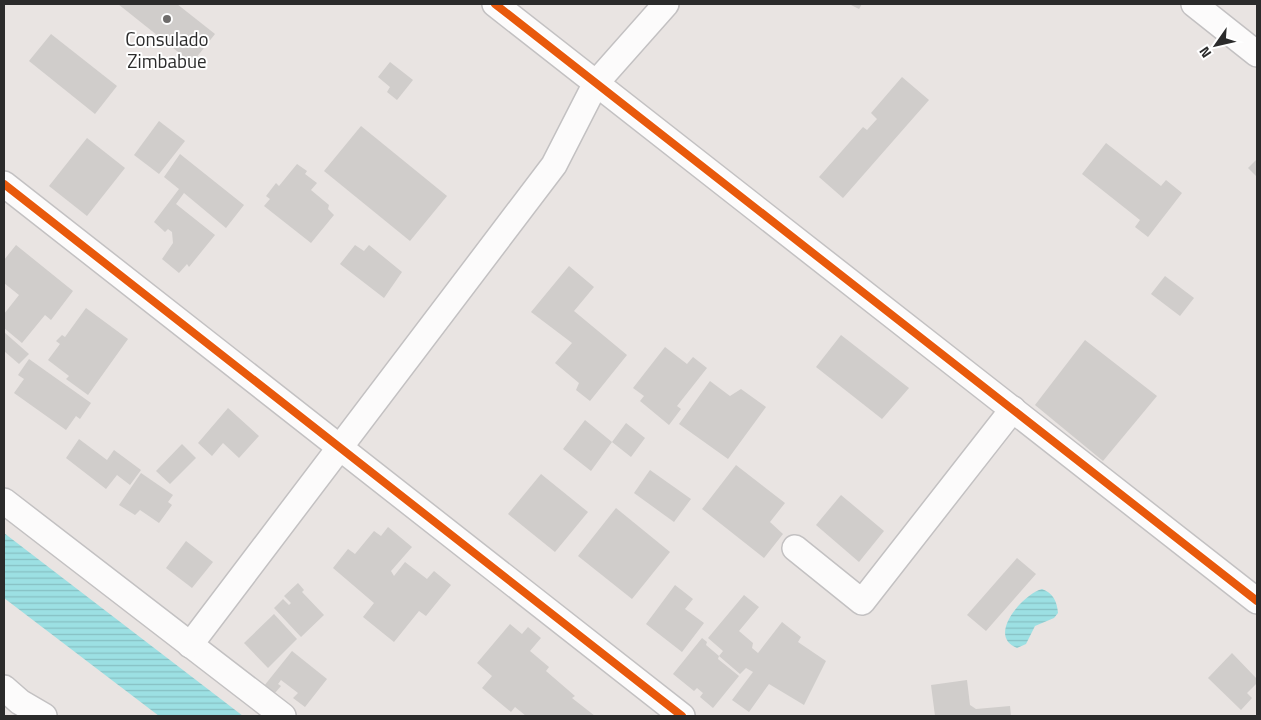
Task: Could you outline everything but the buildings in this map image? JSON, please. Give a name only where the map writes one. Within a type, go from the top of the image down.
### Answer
[{"type":"street","points":[[494,4],[1257,602]]},
{"type":"street","points":[[190,645],[554,165],[596,83],[666,4]]},
{"type":"street","points":[[1194,4],[1257,54]]},
{"type":"street","points":[[4,184],[682,716]]},
{"type":"street","points":[[795,548],[862,602],[1013,409]]},
{"type":"street","points":[[4,501],[283,716]]},
{"type":"street","points":[[4,688],[20,702],[44,716]]},
{"type":"water","points":[[4,533],[243,716],[159,716],[4,598]]},
{"type":"water","points":[[1042,589],[1054,598],[1058,613],[1054,618],[1035,626],[1026,644],[1017,648],[1008,642],[1005,634],[1006,625],[1011,616],[1026,599],[1034,592]]},
{"type":"cycle path","points":[[495,4],[1257,601]]},
{"type":"cycle path","points":[[4,184],[682,716]]},
{"type":"place","name":"Consulado Zimbabue","points":[[167,19]]}]
